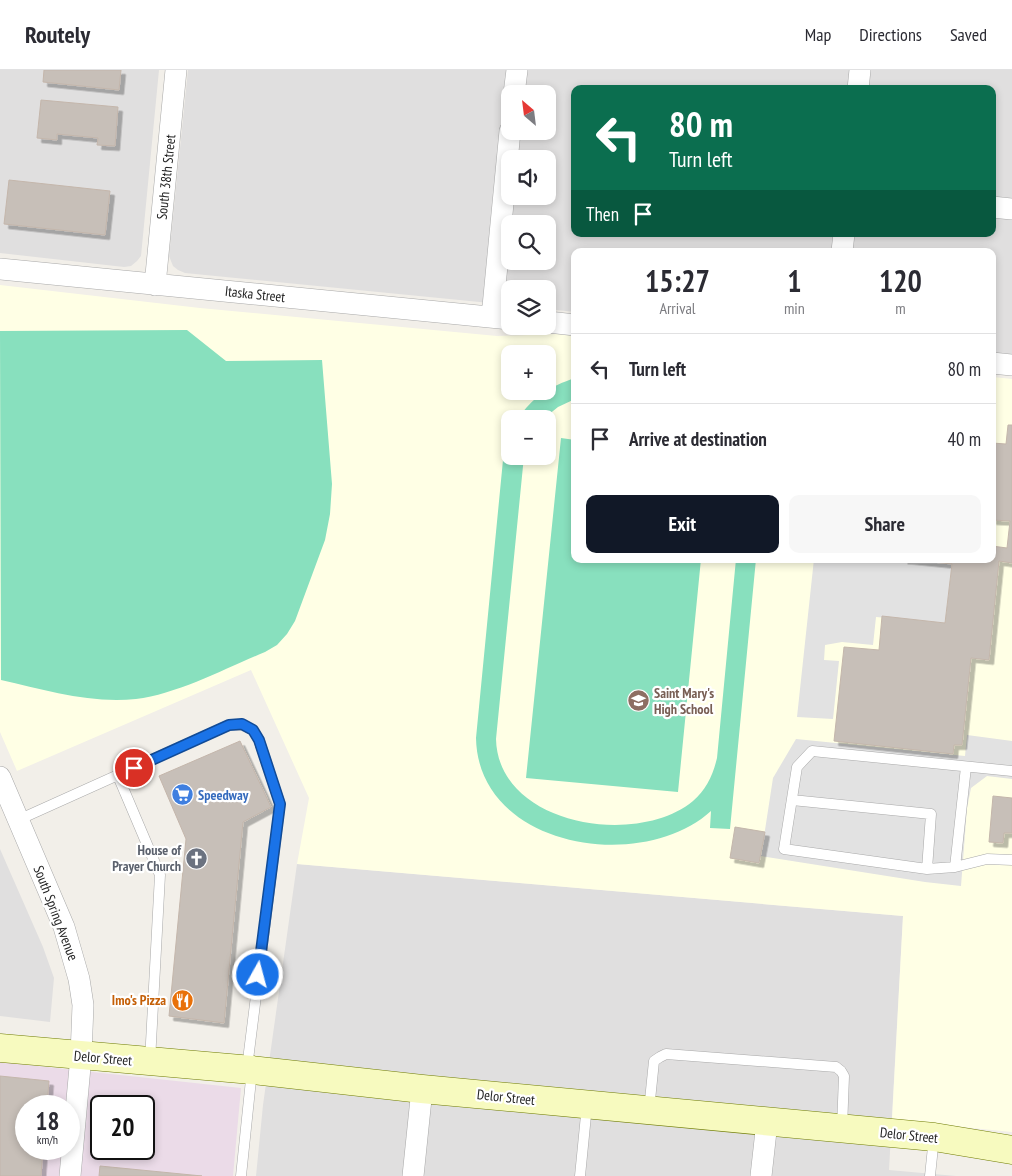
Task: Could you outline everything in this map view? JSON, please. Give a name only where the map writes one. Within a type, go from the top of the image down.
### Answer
[{"type":"street","name":"South 38th Street","points":[[155,285],[176,70]]},
{"type":"street","points":[[515,85],[516,70]]},
{"type":"street","points":[[858,85],[860,70]]},
{"type":"street","points":[[503,280],[510,140]]},
{"type":"street","points":[[996,207],[1012,209]]},
{"type":"street","name":"Itaska Street","points":[[0,270],[501,318]]},
{"type":"street","points":[[556,323],[571,325]]},
{"type":"street","points":[[996,364],[1012,365]]},
{"type":"street","name":"South Spring Avenue","points":[[0,777],[64,926],[73,956],[79,979],[82,1006],[82,1056]]},
{"type":"street","name":"Delor Street","points":[[0,1048],[249,1070],[422,1089],[934,1137],[1012,1150]]},
{"type":"street","points":[[70,1176],[82,1056]]},
{"type":"street","points":[[414,1176],[422,1089]]},
{"type":"street","points":[[761,1176],[767,1122]]},
{"type":"lane","points":[[18,820],[229,725],[242,724],[253,730],[259,740],[280,804],[249,1070],[242,1176]]},
{"type":"lane","points":[[1012,771],[812,751],[798,767],[784,848],[927,869],[955,867],[987,859],[1012,860]]},
{"type":"lane","points":[[955,867],[966,767]]},
{"type":"lane","points":[[118,776],[160,875],[150,1062]]},
{"type":"lane","points":[[792,800],[931,814],[927,869]]},
{"type":"lane","points":[[648,1111],[654,1062],[666,1054],[836,1067],[844,1076],[842,1129]]},
{"type":"lane","points":[[580,1176],[587,1105]]},
{"type":"lane","points":[[930,1176],[934,1137]]},
{"type":"shaded area","points":[[0,70],[159,70],[141,256],[131,266],[124,267],[0,253]]},
{"type":"shaded area","points":[[188,70],[1012,70],[1012,356],[996,354],[996,248],[571,248],[571,312],[556,310],[556,280],[501,280],[501,304],[185,273],[173,266],[169,256]]},
{"type":"shaded area","name":"Saint Mary's High School","points":[[0,285],[200,308],[497,336],[557,334],[571,336],[571,563],[996,563],[996,377],[1012,379],[1012,1132],[892,1120],[903,916],[297,864],[309,798],[251,670],[17,771],[0,732]]},
{"type":"shaded area","points":[[814,563],[952,564],[945,623],[876,617],[873,645],[842,642],[825,645],[824,660],[839,661],[833,719],[797,717]]},
{"type":"shaded area","points":[[967,735],[1012,741],[1012,779],[987,776],[971,788],[967,808],[961,886],[761,856],[773,778],[796,739],[965,756]]},
{"type":"shaded area","points":[[0,849],[43,947],[54,978],[50,1022],[0,1016]]},
{"type":"shaded area","points":[[297,864],[903,916],[889,1170],[956,1176],[256,1176],[263,1105]]},
{"type":"shaded area","points":[[0,1062],[241,1088],[233,1176],[0,1176]]},
{"type":"green space","points":[[187,330],[226,361],[322,360],[332,484],[330,514],[325,540],[295,621],[277,645],[265,652],[202,680],[152,696],[136,699],[102,700],[51,692],[1,680],[0,331]]},
{"type":"green space","points":[[571,380],[571,401],[554,410],[524,410],[534,400],[556,400],[556,386]]},
{"type":"green space","points":[[561,438],[571,439],[571,563],[701,563],[678,792],[526,778]]},
{"type":"green space","points":[[503,465],[523,465],[496,739],[503,768],[520,792],[544,809],[574,820],[606,825],[638,823],[668,815],[693,801],[702,792],[717,758],[736,563],[756,563],[730,829],[710,828],[711,811],[681,830],[645,842],[607,845],[568,839],[533,826],[504,805],[484,775],[476,738]]},
{"type":"building","points":[[44,70],[121,70],[119,90],[43,82]]},
{"type":"building","points":[[41,100],[118,107],[115,146],[97,145],[98,138],[57,134],[57,140],[37,138]]},
{"type":"building","points":[[9,180],[110,191],[105,235],[4,224]]},
{"type":"building","points":[[1008,425],[1012,425],[1012,563],[999,561],[989,660],[971,658],[962,745],[954,745],[953,754],[834,741],[844,647],[879,650],[882,616],[945,623],[952,564],[942,563],[996,563],[996,547],[1007,548],[1010,521],[996,520],[996,443],[1006,444]]},
{"type":"building","points":[[240,741],[271,807],[243,822],[224,1023],[169,1016],[186,839],[159,776]]},
{"type":"building","points":[[993,796],[1012,798],[1012,833],[1004,833],[1003,843],[989,842]]},
{"type":"building","points":[[735,827],[765,832],[759,863],[730,858]]},
{"type":"building","points":[[0,1076],[49,1081],[48,1095],[15,1095],[15,1160],[42,1160],[41,1176],[0,1176]]},
{"type":"building","points":[[100,1166],[202,1176],[99,1176]]},
{"type":"place","name":"Saint Mary's High School","points":[[638,701]]},
{"type":"place","name":"Speedway","points":[[182,795]]},
{"type":"place","name":"House of Prayer Church","points":[[197,858]]},
{"type":"place","name":"Imo's Pizza","points":[[182,1000]]},
{"type":"route","points":[[134,768],[229,725],[242,724],[253,730],[259,740],[280,804],[258,975]]}]
